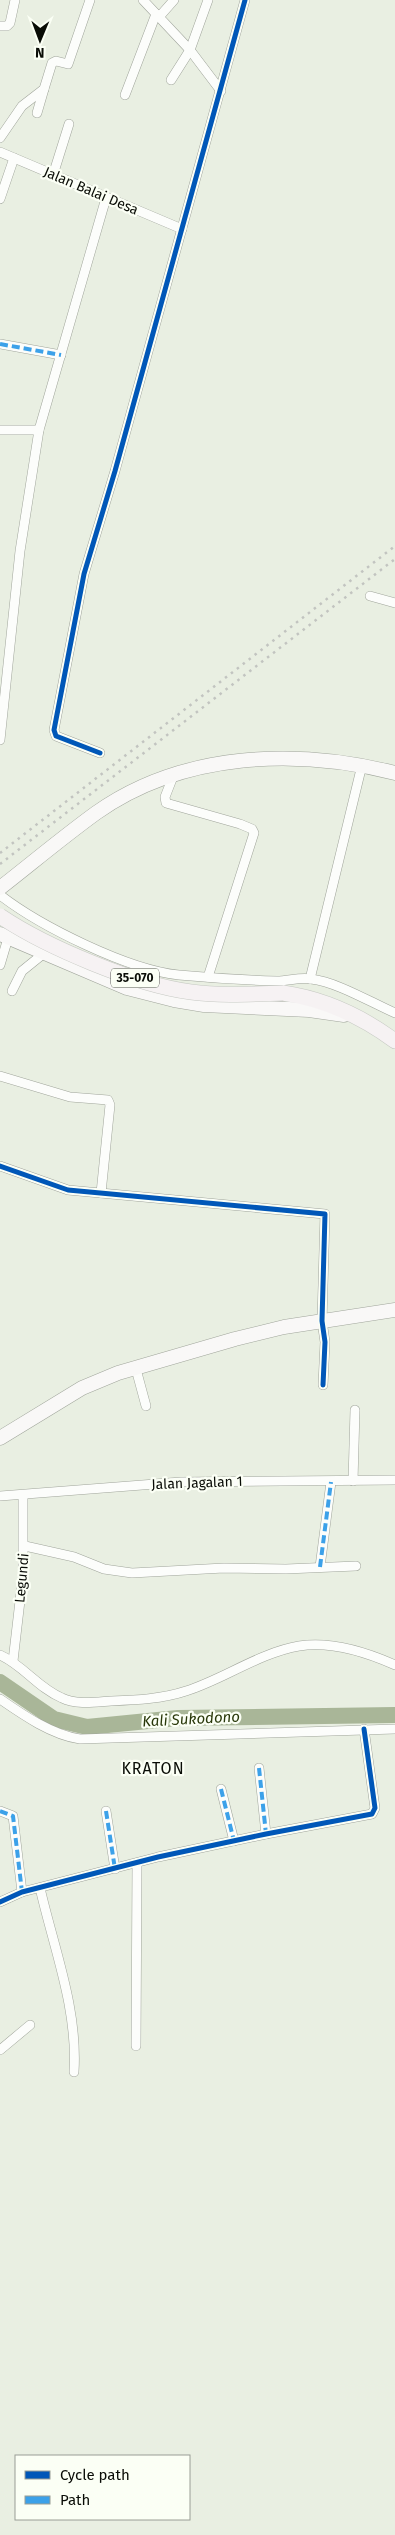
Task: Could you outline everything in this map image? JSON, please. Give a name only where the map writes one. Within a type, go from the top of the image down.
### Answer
[{"type":"main road","points":[[0,888],[96,813],[127,794],[174,774],[242,759],[290,757],[362,765],[395,773]]},
{"type":"main road","name":"35-070","points":[[0,916],[50,944],[143,981],[190,992],[283,993],[306,996],[351,1012],[389,1037]]},
{"type":"main road","points":[[4,936],[43,954],[132,974],[204,1005],[328,1012],[345,1016],[389,1037]]},
{"type":"main road","points":[[0,1438],[82,1388],[118,1373],[235,1339],[322,1321],[395,1310]]},
{"type":"street","points":[[0,26],[7,26],[10,23],[15,0]]},
{"type":"street","points":[[37,113],[52,63],[56,61],[66,64],[68,62],[90,0]]},
{"type":"street","points":[[143,0],[190,50],[218,87]]},
{"type":"street","points":[[125,95],[158,15],[174,0]]},
{"type":"street","points":[[171,80],[190,50],[208,0]]},
{"type":"street","points":[[100,753],[60,739],[56,736],[54,730],[84,574],[182,229],[218,87],[245,0]]},
{"type":"street","points":[[0,138],[22,106],[44,89]]},
{"type":"street","points":[[53,175],[70,124]]},
{"type":"street","name":"Jalan Balai Desa","points":[[0,152],[182,229]]},
{"type":"street","points":[[0,199],[14,158]]},
{"type":"street","points":[[0,740],[5,661],[39,430],[106,198]]},
{"type":"street","points":[[0,344],[60,355]]},
{"type":"street","points":[[0,430],[39,430]]},
{"type":"street","points":[[370,596],[395,603]]},
{"type":"street","points":[[310,979],[362,765]]},
{"type":"street","points":[[174,774],[165,797],[166,803],[240,824],[252,829],[254,833],[208,977]]},
{"type":"street","points":[[0,895],[16,907],[92,947],[132,974],[279,981],[310,979],[334,986],[395,1013]]},
{"type":"street","points":[[0,965],[4,936]]},
{"type":"street","points":[[12,991],[22,970],[43,954]]},
{"type":"street","points":[[0,1076],[70,1097],[108,1100],[110,1105],[101,1193]]},
{"type":"street","points":[[0,1166],[68,1190],[324,1213],[327,1218],[322,1321],[325,1342],[323,1385]]},
{"type":"street","points":[[136,1369],[146,1406]]},
{"type":"street","points":[[353,1481],[355,1410]]},
{"type":"street","name":"Jalan Jagalan 1","points":[[0,1496],[181,1482],[395,1480]]},
{"type":"street","points":[[320,1568],[331,1482]]},
{"type":"street","name":"Legundi","points":[[13,1661],[25,1546],[23,1495]]},
{"type":"street","points":[[25,1546],[74,1557],[104,1569],[132,1573],[224,1568],[356,1566]]},
{"type":"street","points":[[0,1655],[13,1661],[24,1673],[62,1699],[88,1703],[145,1700],[185,1691],[264,1658],[305,1646],[356,1650],[395,1665]]},
{"type":"street","points":[[0,1699],[68,1738],[80,1739],[395,1729]]},
{"type":"street","points":[[0,1902],[22,1892],[137,1863],[266,1834],[368,1816],[374,1812],[364,1729]]},
{"type":"street","points":[[259,1768],[266,1834]]},
{"type":"street","points":[[221,1788],[234,1841]]},
{"type":"street","points":[[106,1810],[116,1869]]},
{"type":"street","points":[[0,1811],[14,1816],[22,1892]]},
{"type":"street","points":[[136,2046],[137,1863]]},
{"type":"street","points":[[40,1888],[69,1999],[76,2046],[74,2072]]},
{"type":"street","points":[[0,2050],[30,2026]]},
{"type":"waterway","name":"Kali Sukodono","points":[[0,1682],[54,1719],[87,1727],[178,1718],[395,1715]]},
{"type":"railway","points":[[0,853],[395,546]]},
{"type":"railway","points":[[0,864],[395,559]]},
{"type":"marked path","points":[[0,344],[61,355]]},
{"type":"marked path","points":[[320,1567],[331,1482]]},
{"type":"marked path","points":[[259,1768],[266,1834]]},
{"type":"marked path","points":[[221,1789],[234,1841]]},
{"type":"marked path","points":[[0,1811],[13,1816],[22,1892]]},
{"type":"marked path","points":[[106,1811],[115,1869]]},
{"type":"cycle path","points":[[100,753],[56,736],[54,730],[84,574],[115,471],[245,0]]},
{"type":"cycle path","points":[[0,1166],[68,1190],[325,1214],[322,1321],[325,1342],[323,1385]]},
{"type":"cycle path","points":[[0,1902],[22,1892],[158,1857],[372,1814],[375,1808],[364,1729]]},
{"type":"district","name":"KRATON","points":[[153,1768]]}]
